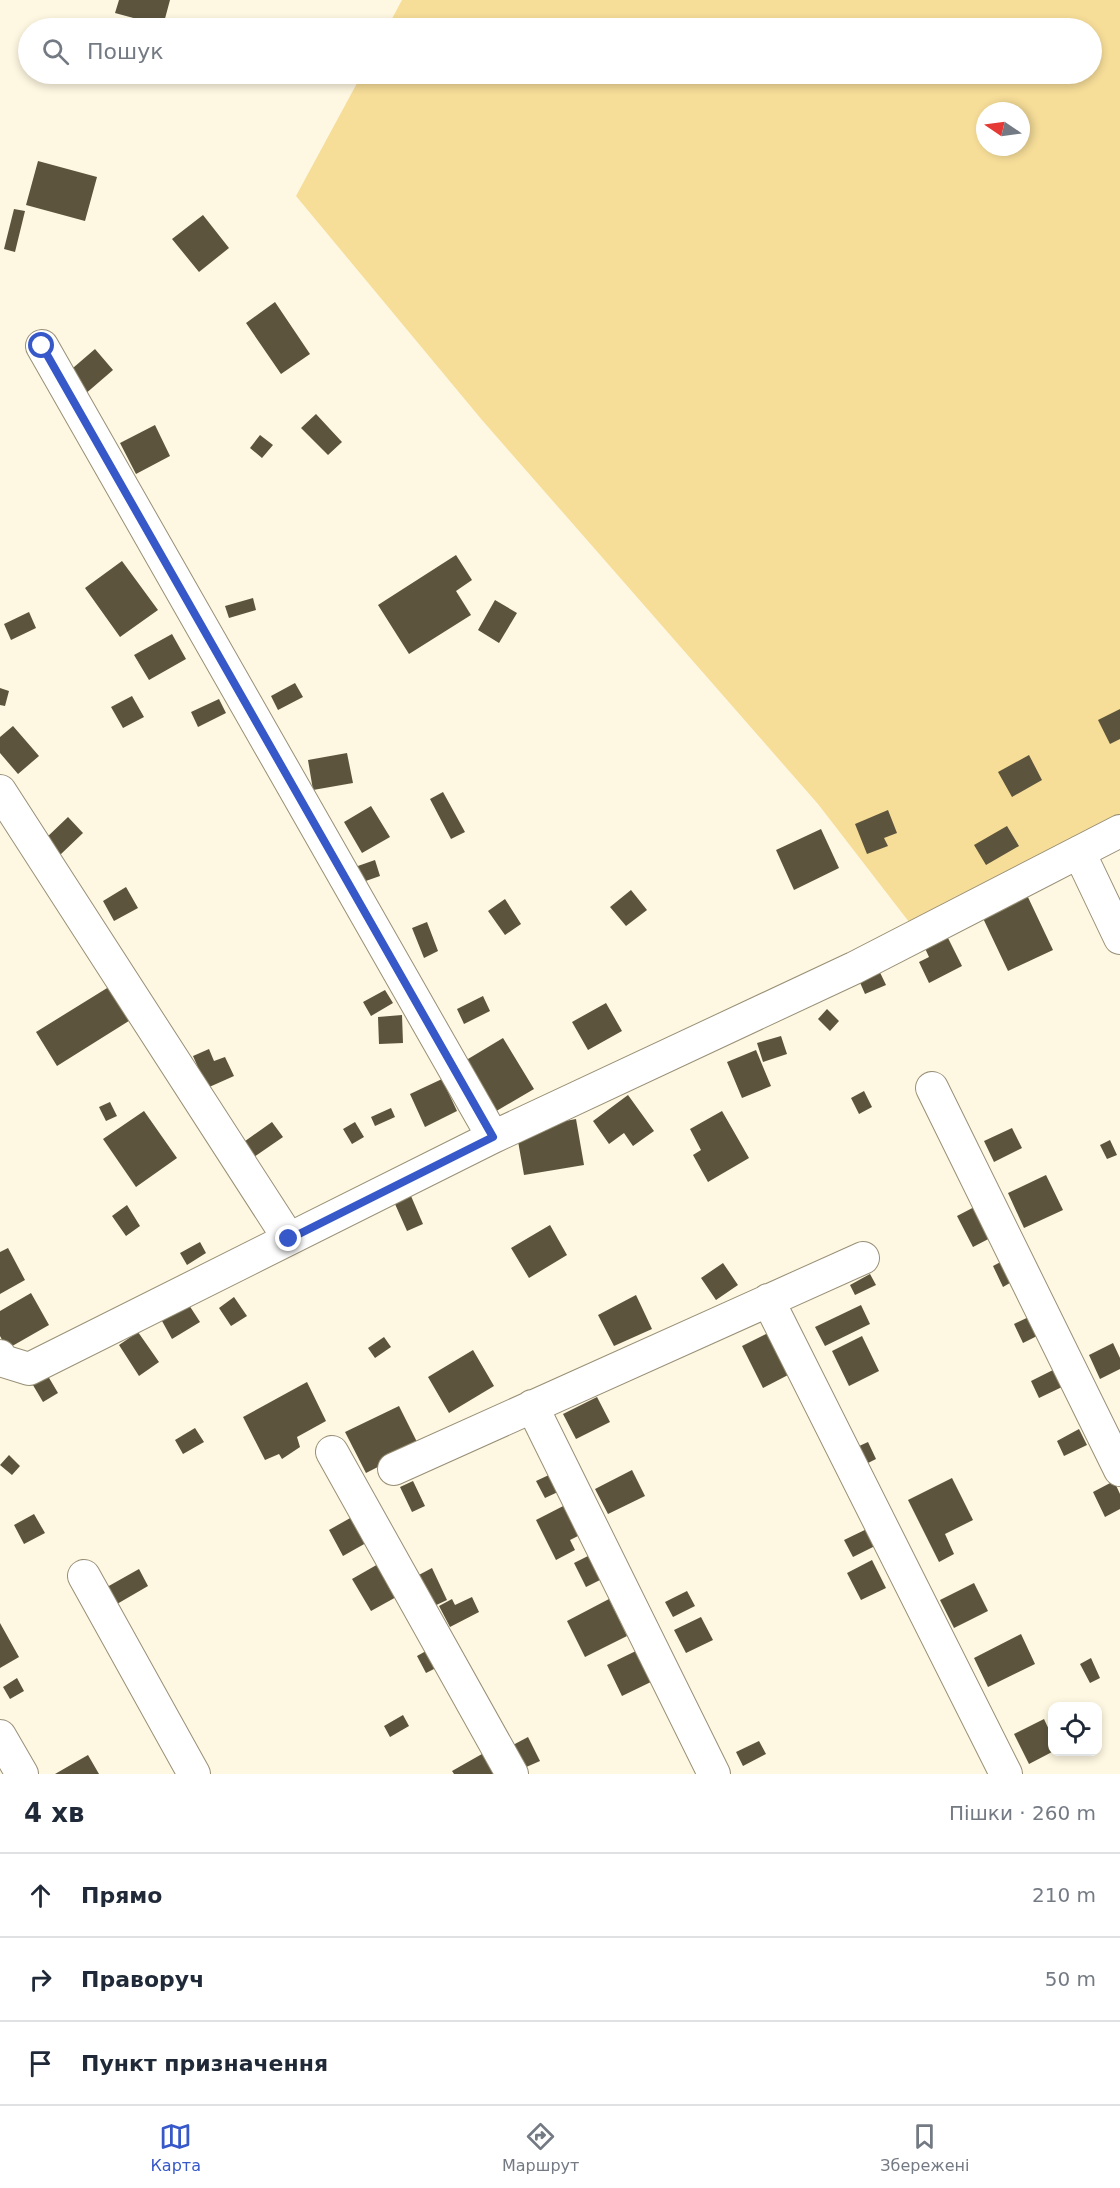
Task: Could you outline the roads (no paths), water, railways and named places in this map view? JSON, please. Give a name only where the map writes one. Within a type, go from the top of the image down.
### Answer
[{"type":"street","points":[[42,346],[493,1137]]},
{"type":"street","points":[[0,791],[289,1239]]},
{"type":"street","points":[[0,1356],[3,1361],[29,1369],[493,1137],[854,968],[1120,831]]},
{"type":"street","points":[[1079,852],[1120,938]]},
{"type":"street","points":[[932,1088],[1120,1470]]},
{"type":"street","points":[[394,1469],[863,1258]]},
{"type":"street","points":[[768,1300],[1006,1774]]},
{"type":"street","points":[[532,1406],[714,1774]]},
{"type":"street","points":[[332,1452],[512,1774]]},
{"type":"street","points":[[84,1576],[194,1774]]},
{"type":"street","points":[[0,1736],[22,1774]]}]
